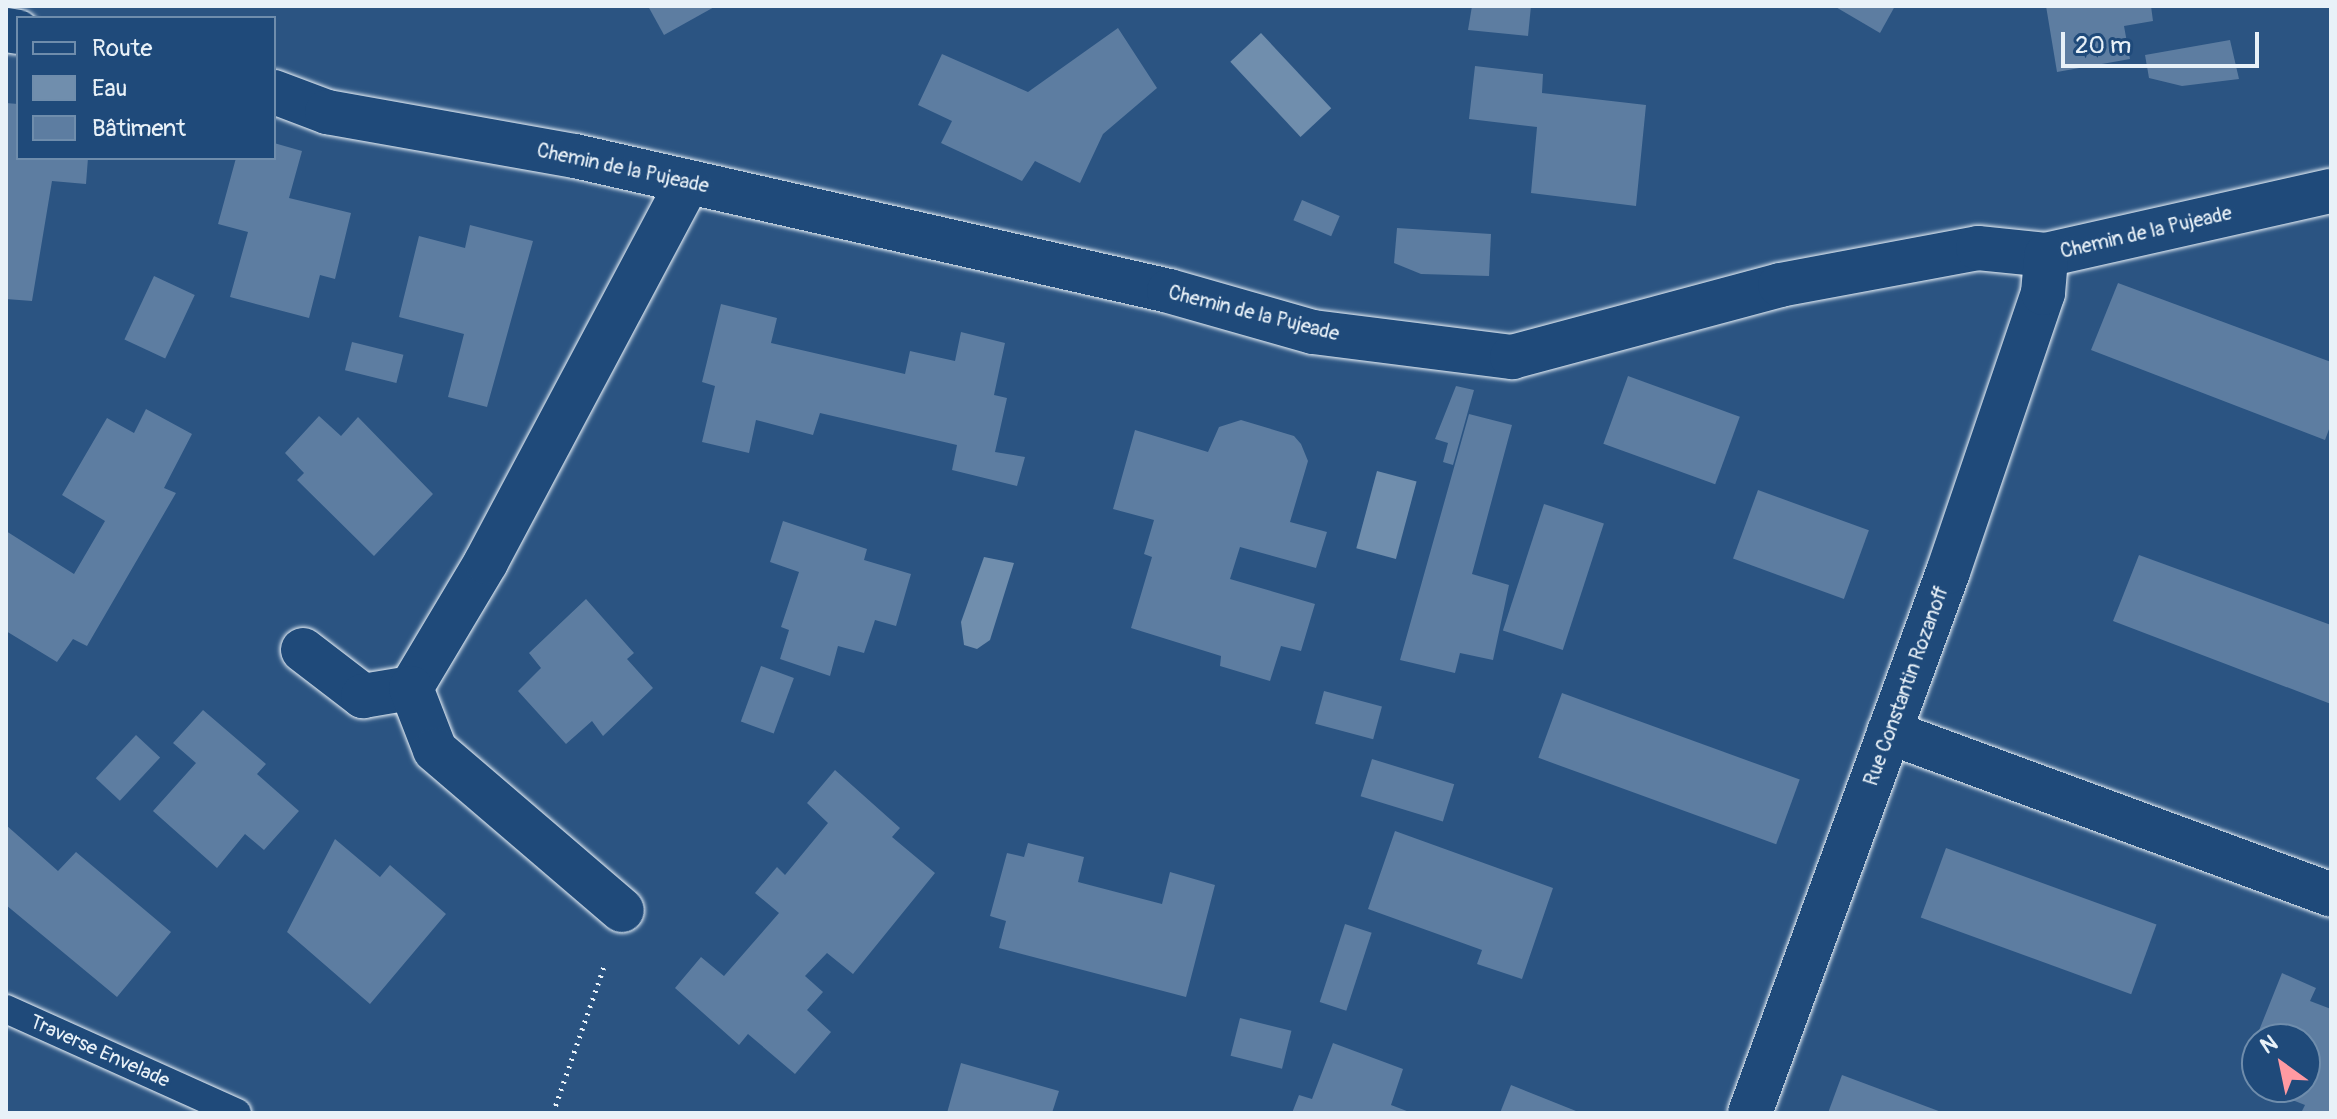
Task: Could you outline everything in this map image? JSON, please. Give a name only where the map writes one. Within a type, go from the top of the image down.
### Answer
[{"type":"street","name":"Chemin de la Pujeade","points":[[276,93],[327,112],[575,156],[1169,291],[1313,332],[1512,357],[1780,285],[1978,248],[2046,255],[2331,191]]},
{"type":"street","points":[[303,650],[363,696],[411,688],[486,562],[688,182]]},
{"type":"street","name":"Rue Constantin Rozanoff","points":[[1750,1113],[1889,732],[2043,293],[2046,255]]},
{"type":"street","points":[[411,688],[435,750],[622,910]]},
{"type":"street","points":[[1889,732],[2331,895]]},
{"type":"lane","name":"Traverse Envelade","points":[[6,1009],[237,1113]]},
{"type":"path","points":[[553,1113],[622,910]]},
{"type":"water","points":[[1261,33],[1331,108],[1301,137],[1230,62]]},
{"type":"water","points":[[1377,471],[1417,482],[1396,559],[1356,548]]},
{"type":"water","points":[[984,557],[1014,563],[990,640],[977,649],[964,645],[961,622]]},
{"type":"building","points":[[648,6],[716,6],[664,35]]},
{"type":"building","points":[[1472,6],[1531,6],[1528,36],[1468,30]]},
{"type":"building","points":[[1834,6],[1895,6],[1880,33]]},
{"type":"building","points":[[2046,6],[2151,6],[2153,21],[2124,26],[2130,59],[2057,72]]},
{"type":"building","points":[[1118,28],[1157,88],[1103,134],[1080,183],[1035,161],[1022,181],[941,143],[952,121],[918,105],[942,54],[1028,92]]},
{"type":"building","points":[[2230,40],[2239,79],[2182,86],[2149,78],[2145,55]]},
{"type":"building","points":[[1475,66],[1543,74],[1542,93],[1646,105],[1636,206],[1531,193],[1537,127],[1469,119]]},
{"type":"building","points":[[6,103],[16,104],[16,160],[88,160],[86,184],[52,181],[32,301],[6,299]]},
{"type":"building","points":[[276,144],[302,151],[289,198],[351,213],[335,279],[320,275],[309,318],[230,297],[248,232],[218,224],[235,160],[276,160]]},
{"type":"building","points":[[1302,200],[1340,216],[1331,236],[1293,220]]},
{"type":"building","points":[[470,225],[533,241],[487,407],[448,397],[464,334],[399,317],[419,236],[465,248]]},
{"type":"building","points":[[1397,228],[1491,234],[1489,276],[1421,274],[1394,263]]},
{"type":"building","points":[[154,276],[195,295],[165,358],[124,339]]},
{"type":"building","points":[[2118,283],[2331,362],[2331,424],[2325,440],[2091,350]]},
{"type":"building","points":[[721,304],[777,318],[771,343],[905,374],[910,351],[955,361],[961,332],[1005,343],[994,395],[1007,398],[995,452],[1025,457],[1017,486],[952,470],[957,445],[820,413],[813,435],[756,420],[749,453],[702,442],[715,386],[702,382]]},
{"type":"building","points":[[352,342],[403,355],[396,383],[345,370]]},
{"type":"building","points":[[1628,376],[1740,417],[1715,484],[1603,444]]},
{"type":"building","points":[[1456,386],[1474,390],[1453,465],[1443,462],[1448,443],[1435,439]]},
{"type":"building","points":[[146,409],[192,434],[164,488],[176,493],[87,646],[73,639],[57,662],[6,631],[6,531],[74,574],[105,521],[62,495],[107,418],[134,433]]},
{"type":"building","points":[[1469,414],[1512,425],[1472,574],[1509,585],[1493,660],[1460,653],[1455,673],[1400,660]]},
{"type":"building","points":[[319,416],[341,436],[358,417],[433,494],[374,556],[297,480],[304,473],[285,453]]},
{"type":"building","points":[[1241,420],[1294,436],[1301,444],[1308,461],[1290,522],[1327,532],[1316,568],[1240,547],[1230,579],[1315,604],[1301,651],[1281,646],[1270,681],[1220,666],[1221,656],[1131,628],[1152,557],[1144,554],[1154,520],[1113,509],[1135,430],[1208,452],[1219,427]]},
{"type":"building","points":[[1758,490],[1869,530],[1844,599],[1733,559]]},
{"type":"building","points":[[1544,504],[1604,523],[1563,650],[1503,630]]},
{"type":"building","points":[[783,521],[867,549],[864,560],[911,574],[896,626],[875,620],[864,653],[838,646],[830,676],[780,659],[789,630],[781,627],[799,572],[770,562]]},
{"type":"building","points":[[2139,555],[2331,625],[2331,704],[2113,621]]},
{"type":"building","points":[[586,599],[634,653],[627,659],[653,688],[603,736],[592,721],[566,744],[518,691],[541,668],[529,653]]},
{"type":"building","points":[[761,666],[794,678],[774,733],[741,721]]},
{"type":"building","points":[[1324,691],[1382,707],[1373,739],[1315,724]]},
{"type":"building","points":[[1562,693],[1800,780],[1776,844],[1538,758]]},
{"type":"building","points":[[203,710],[266,764],[257,774],[299,811],[264,850],[245,834],[217,868],[153,811],[196,763],[173,743]]},
{"type":"building","points":[[136,735],[160,758],[120,801],[96,778]]},
{"type":"building","points":[[1372,759],[1454,784],[1443,821],[1361,796]]},
{"type":"building","points":[[835,770],[900,828],[892,837],[935,873],[853,974],[827,953],[805,976],[823,992],[807,1010],[831,1032],[795,1074],[748,1034],[739,1045],[675,988],[701,957],[724,976],[779,913],[755,893],[777,867],[785,875],[828,823],[807,803]]},
{"type":"building","points":[[6,825],[58,871],[76,852],[171,932],[117,997],[6,905]]},
{"type":"building","points":[[1395,831],[1553,888],[1522,979],[1477,964],[1482,950],[1368,909]]},
{"type":"building","points":[[335,839],[380,877],[390,865],[446,914],[370,1004],[287,932]]},
{"type":"building","points":[[1028,843],[1084,857],[1078,882],[1162,904],[1170,872],[1215,885],[1186,997],[999,948],[1006,921],[990,916],[1007,853],[1024,857]]},
{"type":"building","points":[[1946,848],[2156,925],[2131,994],[1921,918]]},
{"type":"building","points":[[1345,924],[1372,933],[1346,1011],[1320,1002]]},
{"type":"building","points":[[2282,973],[2316,988],[2310,1001],[2331,1009],[2331,1113],[2301,1113],[2305,1105],[2300,1103],[2321,1103],[2321,1023],[2262,1023]]},
{"type":"building","points":[[1240,1018],[1291,1031],[1282,1069],[1231,1056]]},
{"type":"building","points":[[1333,1043],[1403,1069],[1391,1105],[1412,1113],[1292,1113],[1299,1095],[1312,1099]]},
{"type":"building","points":[[961,1063],[1059,1091],[1052,1113],[947,1113]]},
{"type":"building","points":[[1842,1075],[1944,1113],[1828,1113]]},
{"type":"building","points":[[1511,1085],[1581,1113],[1500,1113]]}]
